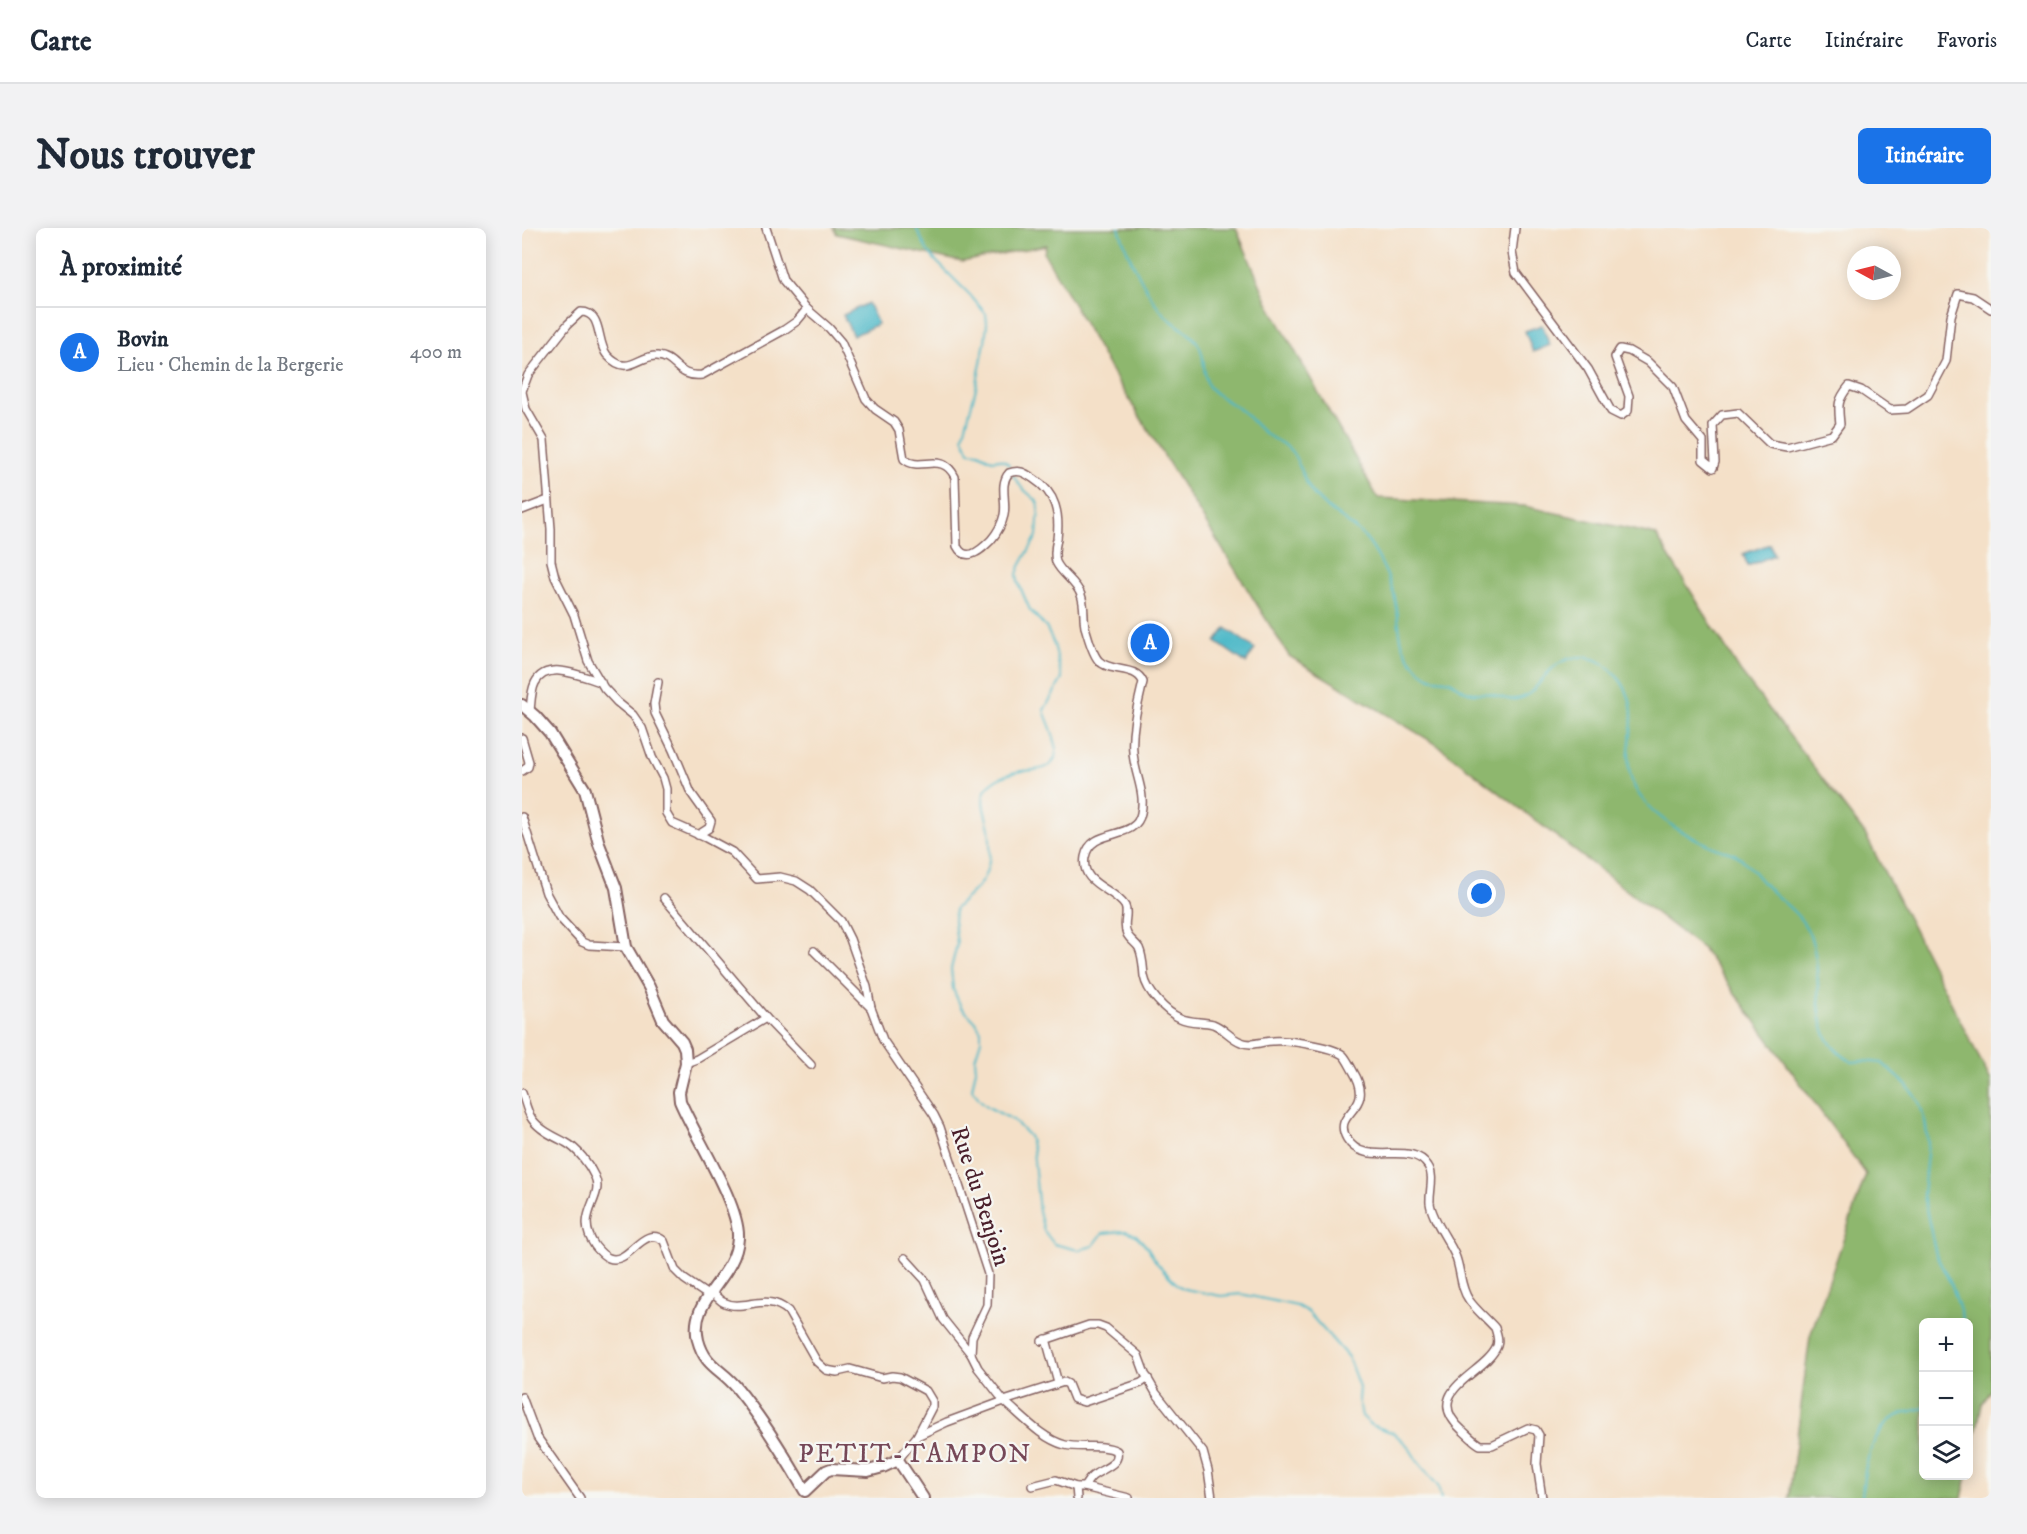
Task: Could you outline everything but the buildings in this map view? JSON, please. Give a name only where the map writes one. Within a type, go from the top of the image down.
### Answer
[{"type":"street","points":[[766,228],[783,280],[807,309],[841,342],[866,399],[875,409],[894,422],[899,430],[904,459],[913,464],[942,463],[952,471],[955,477],[957,546],[960,552],[973,554],[984,548],[997,533],[1004,515],[1005,480],[1009,473],[1016,471],[1026,473],[1043,484],[1052,496],[1058,511],[1059,522],[1054,550],[1056,560],[1060,569],[1076,585],[1082,596],[1085,626],[1096,656],[1104,664],[1137,674],[1143,682],[1136,715],[1133,753],[1143,796],[1141,815],[1137,824],[1130,829],[1104,836],[1093,843],[1085,858],[1088,874],[1124,905],[1126,912],[1124,926],[1142,956],[1147,986],[1171,1013],[1183,1020],[1212,1024],[1243,1044],[1275,1040],[1332,1050],[1343,1056],[1360,1083],[1361,1089],[1359,1102],[1344,1122],[1346,1139],[1362,1153],[1400,1152],[1426,1163],[1431,1172],[1430,1205],[1455,1255],[1464,1290],[1469,1300],[1495,1328],[1498,1340],[1494,1352],[1454,1388],[1449,1406],[1451,1416],[1455,1424],[1480,1445],[1492,1445],[1528,1428],[1536,1430],[1539,1435],[1537,1464],[1542,1498]]},
{"type":"street","points":[[1515,228],[1512,252],[1516,273],[1588,369],[1611,411],[1621,416],[1628,411],[1629,396],[1616,357],[1620,349],[1629,351],[1648,363],[1673,387],[1686,421],[1703,441],[1703,460],[1713,468],[1715,462],[1713,425],[1722,415],[1738,413],[1770,444],[1787,447],[1832,435],[1840,424],[1838,404],[1849,386],[1861,390],[1890,410],[1906,409],[1928,395],[1946,361],[1951,316],[1958,294],[1973,297],[1991,309]]},
{"type":"street","points":[[522,392],[528,375],[568,324],[581,312],[588,313],[594,318],[602,347],[607,356],[615,362],[633,365],[645,358],[660,356],[670,361],[680,371],[696,376],[702,375],[784,330],[797,321],[807,309]]},
{"type":"street","name":"Rue du Benjoin","points":[[522,392],[526,409],[544,440],[551,529],[551,561],[555,577],[574,615],[588,661],[610,696],[639,723],[663,778],[666,789],[666,813],[669,819],[672,823],[732,852],[757,879],[786,878],[796,881],[810,890],[841,921],[867,987],[871,1008],[883,1040],[940,1127],[986,1264],[988,1296],[984,1313],[972,1337],[971,1354]]},
{"type":"street","points":[[522,510],[548,500]]},
{"type":"street","points":[[522,1093],[531,1118],[556,1139],[575,1149],[595,1177],[596,1193],[586,1220],[591,1240],[598,1251],[609,1258],[620,1258],[644,1240],[656,1236],[664,1240],[679,1275],[710,1294],[724,1302],[735,1304],[770,1302],[782,1305],[788,1311],[817,1362],[826,1370],[837,1372],[850,1369],[882,1378],[900,1377],[926,1391],[932,1401],[931,1414],[898,1460],[868,1471],[831,1469],[826,1471],[806,1495],[785,1457],[736,1387],[706,1360],[701,1351],[696,1324],[698,1313],[710,1294],[733,1262],[738,1231],[737,1220],[680,1101],[680,1085],[686,1063],[686,1049],[663,1020],[649,987],[626,947],[616,888],[595,831],[585,790],[550,733],[526,708],[536,681],[546,672],[560,671],[601,682]]},
{"type":"street","points":[[658,682],[654,704],[655,713],[691,793],[711,821],[709,828],[698,835]]},
{"type":"street","points":[[522,738],[529,762],[528,767],[522,771]]},
{"type":"street","points":[[522,817],[546,893],[559,917],[582,942],[589,945],[626,947]]},
{"type":"street","points":[[664,898],[766,1018],[811,1065]]},
{"type":"street","name":"Rue du Benjoin","points":[[814,951],[871,1008]]},
{"type":"street","points":[[686,1063],[697,1059],[766,1018]]},
{"type":"street","points":[[905,1258],[925,1280],[943,1319],[1004,1401],[1056,1442],[1074,1447],[1108,1448],[1117,1451],[1118,1456],[1115,1462],[1080,1487],[1077,1498]]},
{"type":"street","points":[[1058,1383],[1044,1340],[1089,1325],[1106,1328],[1138,1355],[1156,1393],[1203,1452],[1212,1498]]},
{"type":"street","points":[[917,1436],[947,1422],[1058,1383],[1068,1384],[1074,1399],[1084,1402],[1141,1383],[1148,1378]]},
{"type":"street","points":[[522,1397],[537,1437],[580,1498]]},
{"type":"street","points":[[898,1460],[923,1498]]},
{"type":"street","points":[[1032,1486],[1056,1480],[1129,1498]]},
{"type":"green space","points":[[833,228],[1236,228],[1268,303],[1378,498],[1524,506],[1656,535],[1740,671],[1865,834],[1991,1081],[1991,1391],[1982,1404],[1973,1448],[1973,1318],[1919,1318],[1919,1480],[1966,1480],[1962,1498],[1789,1498],[1810,1336],[1866,1174],[1703,949],[1436,744],[1289,656],[1112,372],[1044,253],[1046,245],[962,262],[837,234]]},
{"type":"water","points":[[868,303],[878,324],[853,336],[843,315]]},
{"type":"water","points":[[1542,325],[1550,345],[1533,352],[1525,331]]},
{"type":"water","points":[[1770,544],[1774,555],[1748,566],[1743,554]]},
{"type":"water","points":[[1226,628],[1255,649],[1246,663],[1216,642]]},
{"type":"waterway","points":[[916,228],[935,260],[986,314],[985,342],[963,437],[969,452],[979,453],[992,460],[999,459],[1009,465]]},
{"type":"waterway","points":[[1119,228],[1133,263],[1153,300],[1160,310],[1194,338],[1200,347],[1206,380],[1210,388],[1243,412],[1263,432],[1289,449],[1312,492],[1322,503],[1359,532],[1369,544],[1392,588],[1404,649],[1421,671],[1431,678],[1450,681],[1469,692],[1488,693],[1506,699],[1528,695],[1549,671],[1570,658],[1594,660],[1602,663],[1616,675],[1626,691],[1631,706],[1629,766],[1632,781],[1640,796],[1665,821],[1707,844],[1741,858],[1799,917],[1807,929],[1816,957],[1820,1016],[1831,1044],[1852,1062],[1882,1063],[1906,1084],[1919,1102],[1928,1142],[1923,1195],[1936,1255],[1952,1286],[1963,1318]]},
{"type":"waterway","points":[[1012,474],[1022,488],[1036,500],[1039,507],[1037,536],[1020,566],[1017,574],[1018,582],[1030,610],[1046,627],[1054,644],[1062,679],[1044,710],[1056,745],[1053,762],[1045,768],[1003,777],[986,789],[983,804],[989,829],[988,868],[974,891],[955,909],[957,944],[951,969],[953,989],[961,1007],[981,1031],[972,1089],[988,1107],[1013,1120],[1029,1136],[1033,1150],[1039,1212],[1044,1231],[1054,1244],[1078,1250],[1093,1246],[1103,1233],[1126,1231],[1136,1235],[1148,1248],[1156,1262],[1179,1286],[1185,1289],[1221,1296],[1241,1294],[1297,1306],[1308,1312],[1348,1357],[1359,1387],[1358,1400],[1362,1416],[1371,1425],[1394,1433],[1408,1446],[1438,1486],[1441,1498]]},
{"type":"waterway","points":[[1862,1498],[1868,1457],[1881,1429],[1896,1417],[1919,1409]]},
{"type":"place","name":"Bovin","points":[[1150,643]]},
{"type":"district","name":"PETIT-TAMPON","points":[[915,1453]]}]
